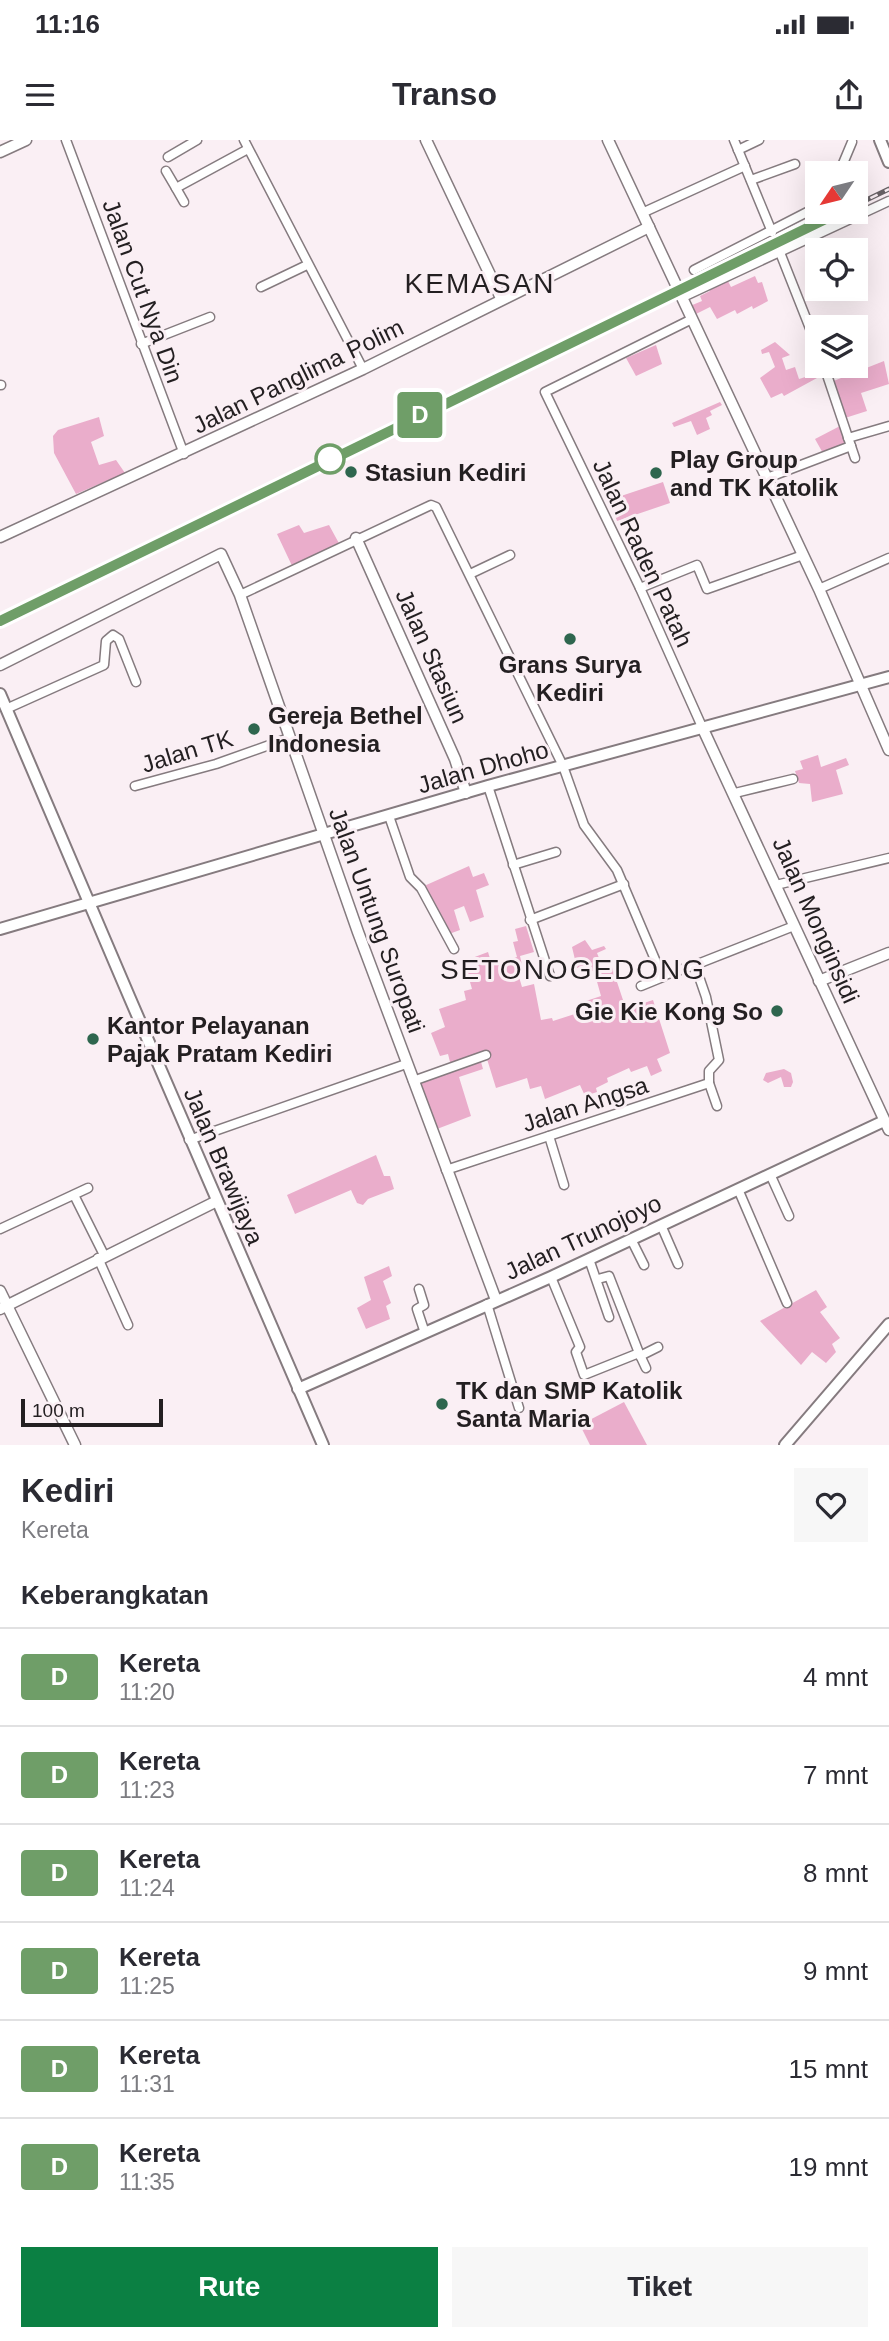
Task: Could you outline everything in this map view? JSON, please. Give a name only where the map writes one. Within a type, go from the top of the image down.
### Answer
[{"type":"main road","points":[[880,140],[889,162]]},
{"type":"main road","name":"Jalan Dhoho","points":[[0,929],[488,786],[889,677]]},
{"type":"main road","name":"Jalan Brawijaya","points":[[0,694],[215,1202],[323,1445]]},
{"type":"main road","name":"Jalan Trunojoyo","points":[[298,1389],[887,1123]]},
{"type":"main road","points":[[785,1445],[889,1324]]},
{"type":"street","points":[[0,152],[26,140]]},
{"type":"street","name":"Jalan Cut Nya Din","points":[[66,140],[184,454]]},
{"type":"street","points":[[168,157],[197,140]]},
{"type":"street","points":[[244,140],[363,369]]},
{"type":"street","points":[[426,140],[502,298]]},
{"type":"street","points":[[608,140],[819,589],[889,750]]},
{"type":"street","points":[[734,140],[772,232]]},
{"type":"street","points":[[738,150],[759,140]]},
{"type":"street","points":[[844,161],[852,142]]},
{"type":"street","points":[[176,188],[248,149]]},
{"type":"street","points":[[751,180],[795,164]]},
{"type":"street","points":[[642,213],[744,166]]},
{"type":"street","points":[[166,171],[184,202]]},
{"type":"street","points":[[683,297],[889,201]]},
{"type":"street","points":[[694,270],[805,214]]},
{"type":"street","name":"Jalan Panglima Polim","points":[[0,537],[363,369],[649,227]]},
{"type":"street","points":[[779,250],[805,316]]},
{"type":"street","points":[[261,287],[307,265]]},
{"type":"street","points":[[141,344],[210,317]]},
{"type":"street","name":"Jalan Raden Patah","points":[[692,319],[547,389],[546,395],[640,588],[703,729]]},
{"type":"street","points":[[828,378],[855,458]]},
{"type":"street","points":[[767,478],[889,426]]},
{"type":"street","points":[[240,595],[356,538],[434,505],[563,765],[584,825],[608,856],[624,884],[663,976]]},
{"type":"street","name":"Jalan Stasiun","points":[[356,538],[455,759],[466,793]]},
{"type":"street","name":"Jalan Untung Suropati","points":[[0,665],[221,554],[240,595],[491,1302]]},
{"type":"street","points":[[470,574],[510,555]]},
{"type":"street","points":[[640,588],[697,565],[706,589],[803,555]]},
{"type":"street","points":[[819,589],[889,558]]},
{"type":"street","points":[[6,709],[104,665],[106,641],[113,635],[120,639],[136,682]]},
{"type":"street","name":"Jalan Monginsidi","points":[[703,729],[887,1123]]},
{"type":"street","name":"Jalan TK","points":[[135,786],[216,764],[289,738]]},
{"type":"street","points":[[735,793],[793,779]]},
{"type":"street","points":[[488,786],[550,976]]},
{"type":"street","points":[[389,816],[410,877],[421,888],[454,949]]},
{"type":"street","points":[[513,865],[556,852]]},
{"type":"street","points":[[776,885],[889,858]]},
{"type":"street","points":[[530,920],[624,884]]},
{"type":"street","points":[[641,986],[794,926]]},
{"type":"street","points":[[819,981],[889,953]]},
{"type":"street","points":[[695,965],[706,997],[719,1060],[709,1071],[709,1083],[717,1106]]},
{"type":"street","points":[[413,1081],[486,1055]]},
{"type":"street","points":[[189,1140],[406,1064]]},
{"type":"street","name":"Jalan Angsa","points":[[446,1170],[709,1083]]},
{"type":"street","points":[[549,1136],[564,1185]]},
{"type":"street","points":[[770,1174],[789,1216]]},
{"type":"street","points":[[0,1229],[88,1188]]},
{"type":"street","points":[[738,1189],[787,1303]]},
{"type":"street","points":[[74,1195],[128,1325]]},
{"type":"street","points":[[3,1307],[215,1202]]},
{"type":"street","points":[[661,1225],[678,1264]]},
{"type":"street","points":[[631,1239],[644,1265]]},
{"type":"street","points":[[589,1259],[609,1317]]},
{"type":"street","points":[[551,1276],[580,1347],[576,1352],[580,1376],[658,1348]]},
{"type":"street","points":[[598,1279],[609,1276],[646,1368]]},
{"type":"street","points":[[419,1289],[424,1305],[417,1309],[425,1332]]},
{"type":"street","points":[[0,1292],[3,1307],[75,1445]]},
{"type":"street","points":[[491,1302],[519,1408]]},
{"type":"shaded area","points":[[755,276],[758,283],[762,282],[768,301],[753,309],[752,306],[737,314],[735,310],[717,319],[710,307],[694,315],[690,306],[702,301],[700,296],[710,291],[708,285],[726,277],[731,287]]},
{"type":"shaded area","points":[[775,342],[790,355],[782,358],[786,370],[795,367],[799,379],[817,378],[784,396],[782,393],[771,398],[760,378],[775,367],[769,352],[762,354],[761,350]]},
{"type":"shaded area","points":[[656,345],[662,364],[636,376],[626,358]]},
{"type":"shaded area","points":[[884,361],[889,384],[861,393],[867,411],[845,418],[831,382],[841,378],[868,378],[868,367]]},
{"type":"shaded area","points":[[720,402],[722,405],[710,411],[712,415],[706,418],[710,429],[697,435],[691,421],[674,427],[672,423]]},
{"type":"shaded area","points":[[99,417],[104,436],[91,442],[99,465],[116,460],[125,473],[76,494],[54,453],[53,436],[58,430]]},
{"type":"shaded area","points":[[840,426],[849,446],[824,455],[815,439]]},
{"type":"shaded area","points":[[663,482],[670,503],[617,521],[615,515],[626,510],[621,496]]},
{"type":"shaded area","points":[[299,525],[304,533],[329,525],[341,547],[294,570],[277,534]]},
{"type":"shaded area","points":[[818,755],[821,767],[846,758],[849,765],[836,770],[843,794],[812,802],[810,784],[799,783],[795,771],[803,769],[800,761]]},
{"type":"shaded area","points":[[469,866],[473,877],[484,873],[489,885],[476,890],[484,917],[470,922],[464,906],[454,910],[460,930],[449,934],[424,886]]},
{"type":"shaded area","points":[[526,926],[534,952],[520,956],[522,965],[516,967],[522,987],[534,984],[541,1020],[552,1018],[553,1021],[581,1012],[580,1003],[601,996],[594,971],[590,971],[588,964],[577,968],[572,947],[585,940],[592,950],[604,946],[606,949],[597,953],[599,958],[594,960],[597,970],[612,967],[626,1009],[653,1000],[670,1053],[657,1059],[662,1071],[651,1076],[647,1066],[631,1072],[629,1068],[607,1078],[608,1082],[596,1088],[597,1092],[585,1096],[580,1085],[545,1099],[541,1086],[530,1089],[527,1078],[496,1088],[487,1059],[481,1062],[483,1069],[459,1077],[471,1116],[437,1129],[420,1081],[451,1066],[448,1054],[440,1056],[431,1033],[445,1027],[439,1009],[466,1000],[464,991],[472,989],[464,961],[488,952],[492,965],[517,957],[513,942],[518,941],[515,929]]},
{"type":"shaded area","points":[[784,1069],[791,1073],[791,1087],[784,1087],[781,1077],[768,1083],[763,1080],[766,1073]]},
{"type":"shaded area","points":[[376,1155],[384,1176],[390,1176],[394,1189],[368,1199],[363,1205],[357,1203],[351,1190],[295,1214],[287,1195]]},
{"type":"shaded area","points":[[389,1266],[392,1276],[383,1281],[391,1303],[386,1306],[390,1319],[366,1329],[357,1308],[371,1300],[364,1277]]},
{"type":"shaded area","points":[[816,1290],[827,1307],[820,1312],[840,1338],[832,1344],[836,1352],[826,1363],[812,1352],[801,1365],[760,1321]]},
{"type":"shaded area","points":[[624,1402],[647,1445],[590,1445],[580,1425]]},
{"type":"railway","points":[[868,199],[889,189]]},
{"type":"railway","points":[[425,413],[816,224]]},
{"type":"railway","points":[[0,621],[183,531]]},
{"type":"train","name":"D","points":[[0,621],[815,224]]},
{"type":"place","name":"Stasiun Kediri","points":[[351,472]]},
{"type":"place","name":"Play Group and TK Katolik","points":[[656,473]]},
{"type":"place","name":"Grans Surya Kediri","points":[[570,639]]},
{"type":"place","name":"Gereja Bethel Indonesia","points":[[254,729]]},
{"type":"place","name":"Gie Kie Kong So","points":[[777,1011]]},
{"type":"place","name":"Kantor Pelayanan Pajak Pratam Kediri","points":[[93,1039]]},
{"type":"place","name":"TK dan SMP Katolik Santa Maria","points":[[442,1404]]},
{"type":"district","name":"KEMASAN","points":[[480,283]]},
{"type":"district","name":"SETONOGEDONG","points":[[573,969]]}]
